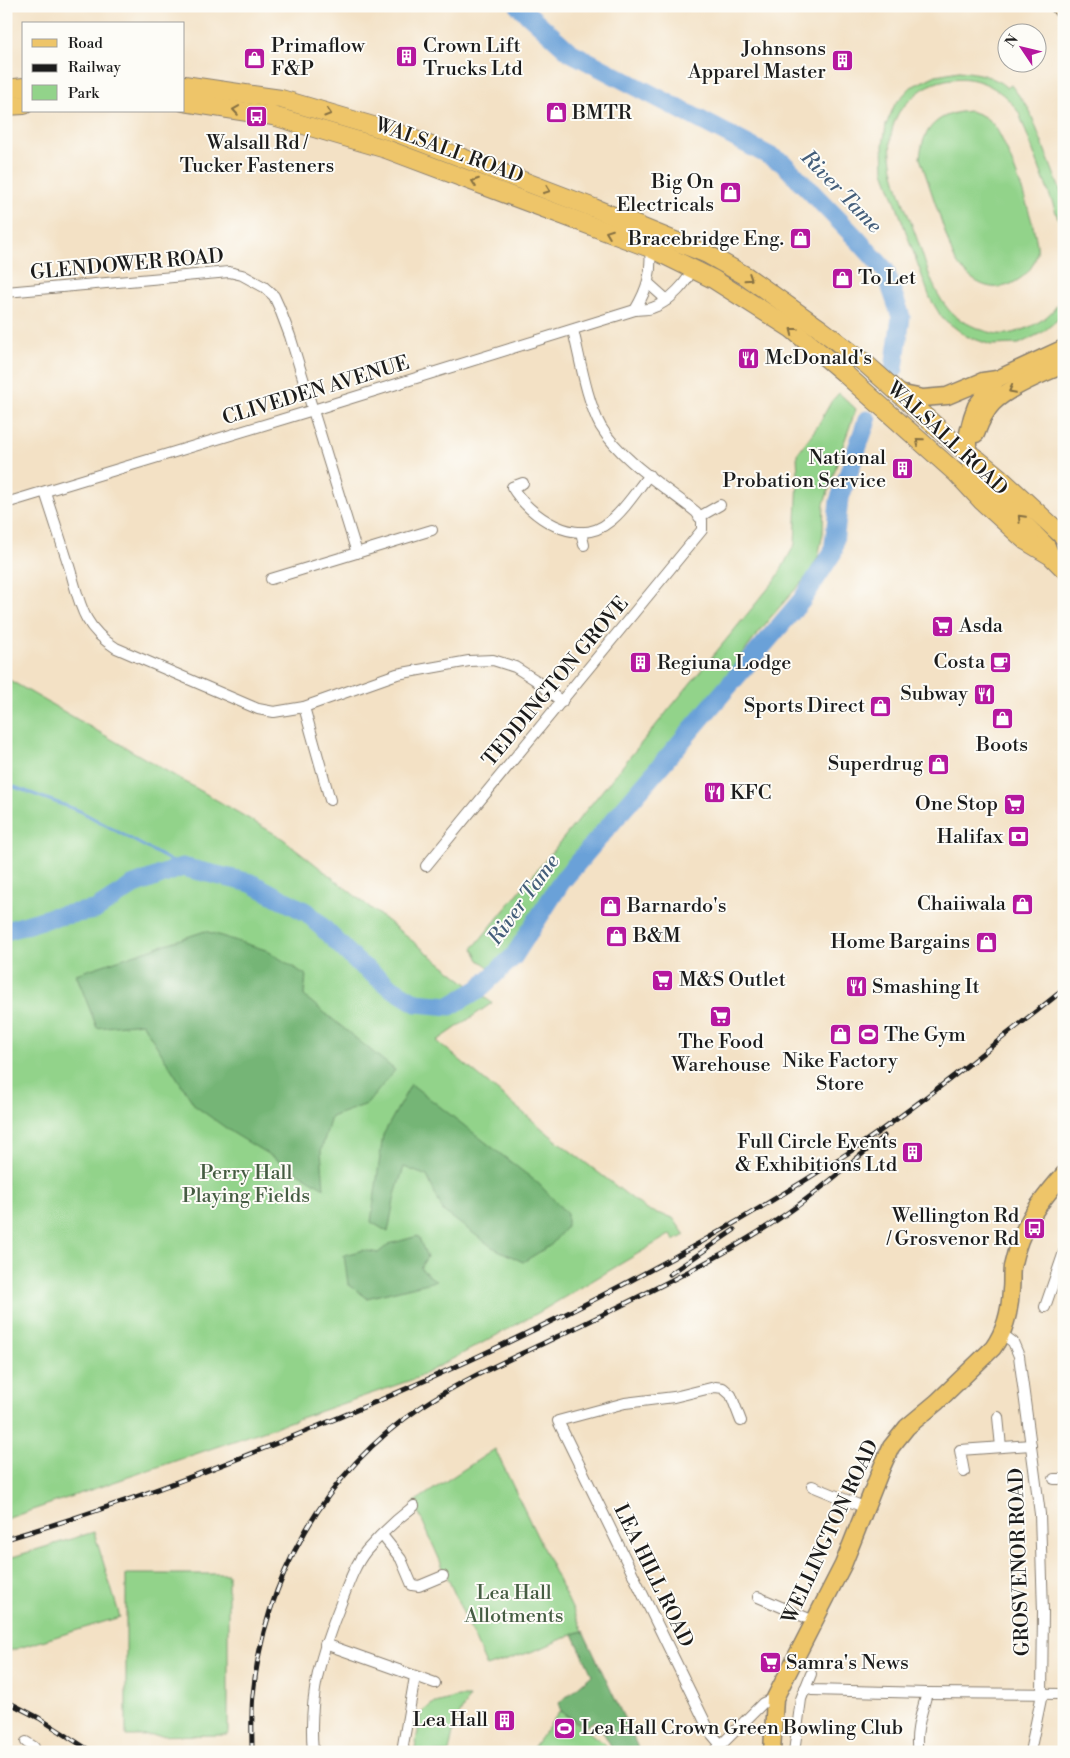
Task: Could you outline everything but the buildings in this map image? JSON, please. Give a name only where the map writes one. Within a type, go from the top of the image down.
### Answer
[{"type":"highway","name":"WALSALL ROAD","points":[[185,85],[281,99],[397,133],[594,208],[707,254],[746,276],[866,364],[957,445],[971,449],[1064,537]]},
{"type":"highway","points":[[6,89],[22,87]]},
{"type":"highway","name":"WALSALL ROAD","points":[[185,102],[273,116],[386,149],[650,248],[692,268],[792,329],[956,473],[981,500],[1026,541],[1051,556],[1064,569]]},
{"type":"highway","points":[[6,106],[22,105]]},
{"type":"main road","points":[[1059,6],[1064,12]]},
{"type":"main road","points":[[898,393],[923,398],[947,396],[983,381],[997,379],[1064,348]]},
{"type":"main road","points":[[956,473],[971,449],[980,423],[992,404],[1003,395],[1064,365]]},
{"type":"main road","points":[[971,449],[968,433],[976,406],[997,379]]},
{"type":"main road","name":"WALSALL ROAD","points":[[971,449],[973,471],[1048,546],[1051,556]]},
{"type":"main road","name":"WELLINGTON ROAD","points":[[772,1752],[775,1698],[843,1565],[891,1447],[907,1427],[937,1402],[1007,1332],[1012,1269],[1021,1236],[1032,1213],[1064,1174]]},
{"type":"street","name":"WALSALL ROAD","points":[[594,208],[689,256],[692,268]]},
{"type":"street","points":[[635,310],[643,296],[652,266],[650,248]]},
{"type":"street","name":"CLIVEDEN AVENUE","points":[[6,503],[635,310],[652,308],[667,300],[683,284],[692,268]]},
{"type":"street","name":"GLENDOWER ROAD","points":[[6,292],[230,272],[242,275],[264,287],[274,296],[290,336],[357,553]]},
{"type":"street","points":[[648,282],[667,300]]},
{"type":"street","points":[[572,330],[588,392],[600,426],[613,443],[649,475],[696,512],[699,517],[720,505]]},
{"type":"street","points":[[523,484],[512,487],[518,498],[532,510],[561,529],[581,532],[597,529],[609,523],[649,475]]},
{"type":"street","points":[[45,492],[79,607],[101,639],[116,648],[258,709],[274,712],[304,707],[398,674],[469,661],[493,660],[515,667],[534,679],[562,702]]},
{"type":"street","name":"TEDDINGTON GROVE","points":[[426,866],[693,543],[702,530],[702,520],[699,517]]},
{"type":"street","points":[[271,579],[432,530]]},
{"type":"street","points":[[581,532],[584,545]]},
{"type":"street","points":[[304,707],[330,800]]},
{"type":"street","points":[[1045,1307],[1064,1252]]},
{"type":"street","name":"GROSVENOR ROAD","points":[[1007,1332],[1019,1356],[1040,1514],[1043,1612],[1042,1694],[1030,1752]]},
{"type":"street","name":"LEA HILL ROAD","points":[[717,1748],[558,1421],[625,1403],[723,1388],[731,1395],[741,1421]]},
{"type":"street","points":[[998,1416],[1001,1447]]},
{"type":"street","points":[[964,1472],[960,1450],[1031,1445]]},
{"type":"street","points":[[812,1486],[866,1508]]},
{"type":"street","points":[[313,1752],[311,1730],[314,1694],[325,1644],[355,1569],[367,1551],[414,1506]]},
{"type":"street","points":[[382,1536],[401,1559],[412,1585],[419,1586],[443,1576]]},
{"type":"street","points":[[758,1597],[814,1621]]},
{"type":"street","points":[[325,1644],[435,1683]]},
{"type":"street","points":[[794,1752],[801,1699],[811,1674]]},
{"type":"street","points":[[404,1752],[403,1746],[415,1677]]},
{"type":"street","points":[[805,1688],[812,1690],[927,1693],[1064,1694]]},
{"type":"street","points":[[918,1752],[919,1724],[927,1693]]},
{"type":"street","points":[[717,1748],[763,1703],[775,1698]]},
{"type":"street","points":[[26,1742],[34,1747],[34,1752]]},
{"type":"green space","points":[[959,71],[990,77],[1007,88],[1011,85],[1029,109],[1064,200],[1064,234],[1019,113],[999,92],[981,82],[962,78],[940,81],[923,89],[904,106],[899,112],[893,127],[891,158],[894,174],[937,293],[951,313],[958,318],[988,332],[1005,334],[1021,331],[1050,314],[1064,291],[1062,316],[1043,332],[1019,344],[991,345],[966,336],[942,318],[930,298],[884,171],[883,146],[886,125],[895,104],[911,87],[936,75]]},
{"type":"green space","points":[[970,111],[987,119],[1000,135],[1022,189],[1037,244],[1036,257],[1028,272],[1022,278],[999,287],[989,287],[981,284],[972,279],[958,265],[953,256],[920,158],[925,137],[934,123],[941,118],[959,112]]},
{"type":"green space","points":[[839,393],[856,409],[824,504],[823,533],[818,557],[808,575],[770,618],[687,727],[633,790],[581,846],[532,913],[511,947],[490,968],[479,960],[473,948],[776,579],[795,544],[798,477],[797,454]]},
{"type":"green space","name":"Perry Hall Playing Fields","points":[[6,678],[282,838],[492,1003],[437,1041],[556,1140],[647,1210],[673,1218],[685,1235],[674,1241],[671,1234],[538,1313],[417,1378],[6,1519]]},
{"type":"green space","points":[[205,931],[266,950],[306,975],[304,996],[395,1070],[367,1104],[331,1117],[321,1151],[324,1188],[233,1133],[195,1106],[142,1023],[97,1028],[76,974]]},
{"type":"green space","points":[[411,1084],[539,1184],[567,1214],[567,1226],[551,1245],[523,1262],[492,1247],[443,1211],[427,1176],[404,1167],[395,1195],[388,1232],[371,1222],[383,1135]]},
{"type":"green space","points":[[418,1236],[427,1257],[420,1268],[436,1281],[367,1298],[348,1284],[344,1255],[363,1250],[378,1253],[389,1244]]},
{"type":"green space","name":"Lea Hall Allotments","points":[[495,1449],[583,1631],[542,1648],[487,1667],[414,1502]]},
{"type":"green space","points":[[94,1532],[120,1617],[6,1652],[6,1559]]},
{"type":"green space","points":[[126,1574],[228,1574],[228,1735],[126,1736]]},
{"type":"green space","points":[[583,1631],[640,1752],[611,1752],[611,1746],[596,1720],[585,1727],[560,1711],[559,1703],[592,1675],[573,1634]]},
{"type":"green space","points":[[458,1697],[469,1697],[455,1723],[449,1752],[421,1752],[415,1749],[421,1713],[432,1704]]},
{"type":"green space","name":"Lea Hall Crown Green Bowling Club","points":[[560,1711],[606,1745],[601,1752],[530,1752]]},
{"type":"waterway","name":"River Tame","points":[[519,6],[570,52],[783,163],[885,270],[901,317],[894,369]]},
{"type":"waterway","name":"River Tame","points":[[6,931],[52,917],[95,910],[132,886],[182,867],[251,883],[308,913],[357,962],[390,987],[416,1003],[450,1006],[479,989],[514,956],[562,881],[802,600],[833,552],[839,501],[867,420]]},
{"type":"waterway","points":[[6,784],[80,811],[182,867]]},
{"type":"railway","points":[[6,1539],[133,1498],[299,1434],[471,1360],[600,1297],[726,1228],[848,1153],[937,1089],[1064,989]]},
{"type":"railway","points":[[252,1752],[253,1695],[259,1652],[270,1611],[285,1570],[305,1532],[328,1496],[355,1463],[386,1433],[421,1407],[451,1389],[482,1372],[664,1284],[713,1259],[752,1236],[807,1199],[884,1136]]},
{"type":"railway","points":[[670,1274],[734,1230]]},
{"type":"railway","points":[[6,1701],[39,1718],[92,1752]]},
{"type":"place","name":"Crown Lift Trucks Ltd","points":[[407,57]]},
{"type":"place","name":"Primaflow F&P","points":[[255,58]]},
{"type":"place","name":"Johnsons Apparel Master","points":[[842,61]]},
{"type":"place","name":"BMTR","points":[[556,113]]},
{"type":"place","name":"Walsall Rd / Tucker Fasteners","points":[[257,117]]},
{"type":"place","name":"Big On Electricals","points":[[730,193]]},
{"type":"place","name":"Bracebridge Eng.","points":[[800,239]]},
{"type":"place","name":"To Let","points":[[842,278]]},
{"type":"place","name":"McDonald's","points":[[749,358]]},
{"type":"place","name":"National Probation Service","points":[[902,469]]},
{"type":"place","name":"Asda","points":[[943,626]]},
{"type":"place","name":"Costa","points":[[1001,662]]},
{"type":"place","name":"Regiuna Lodge","points":[[641,663]]},
{"type":"place","name":"Subway","points":[[984,694]]},
{"type":"place","name":"Sports Direct","points":[[881,706]]},
{"type":"place","name":"Boots","points":[[1002,719]]},
{"type":"place","name":"Superdrug","points":[[939,764]]},
{"type":"place","name":"KFC","points":[[714,793]]},
{"type":"place","name":"One Stop","points":[[1014,804]]},
{"type":"place","name":"Halifax","points":[[1019,837]]},
{"type":"place","name":"Chaiiwala","points":[[1022,904]]},
{"type":"place","name":"Barnardo's","points":[[611,906]]},
{"type":"place","name":"B&M","points":[[617,936]]},
{"type":"place","name":"Home Bargains","points":[[986,942]]},
{"type":"place","name":"M&S Outlet","points":[[663,980]]},
{"type":"place","name":"Smashing It","points":[[856,987]]},
{"type":"place","name":"The Food Warehouse","points":[[721,1016]]},
{"type":"place","name":"Nike Factory Store","points":[[840,1035]]},
{"type":"place","name":"The Gym","points":[[868,1035]]},
{"type":"place","name":"Full Circle Events & Exhibitions Ltd","points":[[913,1153]]},
{"type":"place","name":"Wellington Rd / Grosvenor Rd","points":[[1035,1228]]},
{"type":"place","name":"Samra's News","points":[[770,1663]]},
{"type":"place","name":"Lea Hall","points":[[504,1720]]},
{"type":"place","name":"Lea Hall Crown Green Bowling Club","points":[[565,1728]]}]
